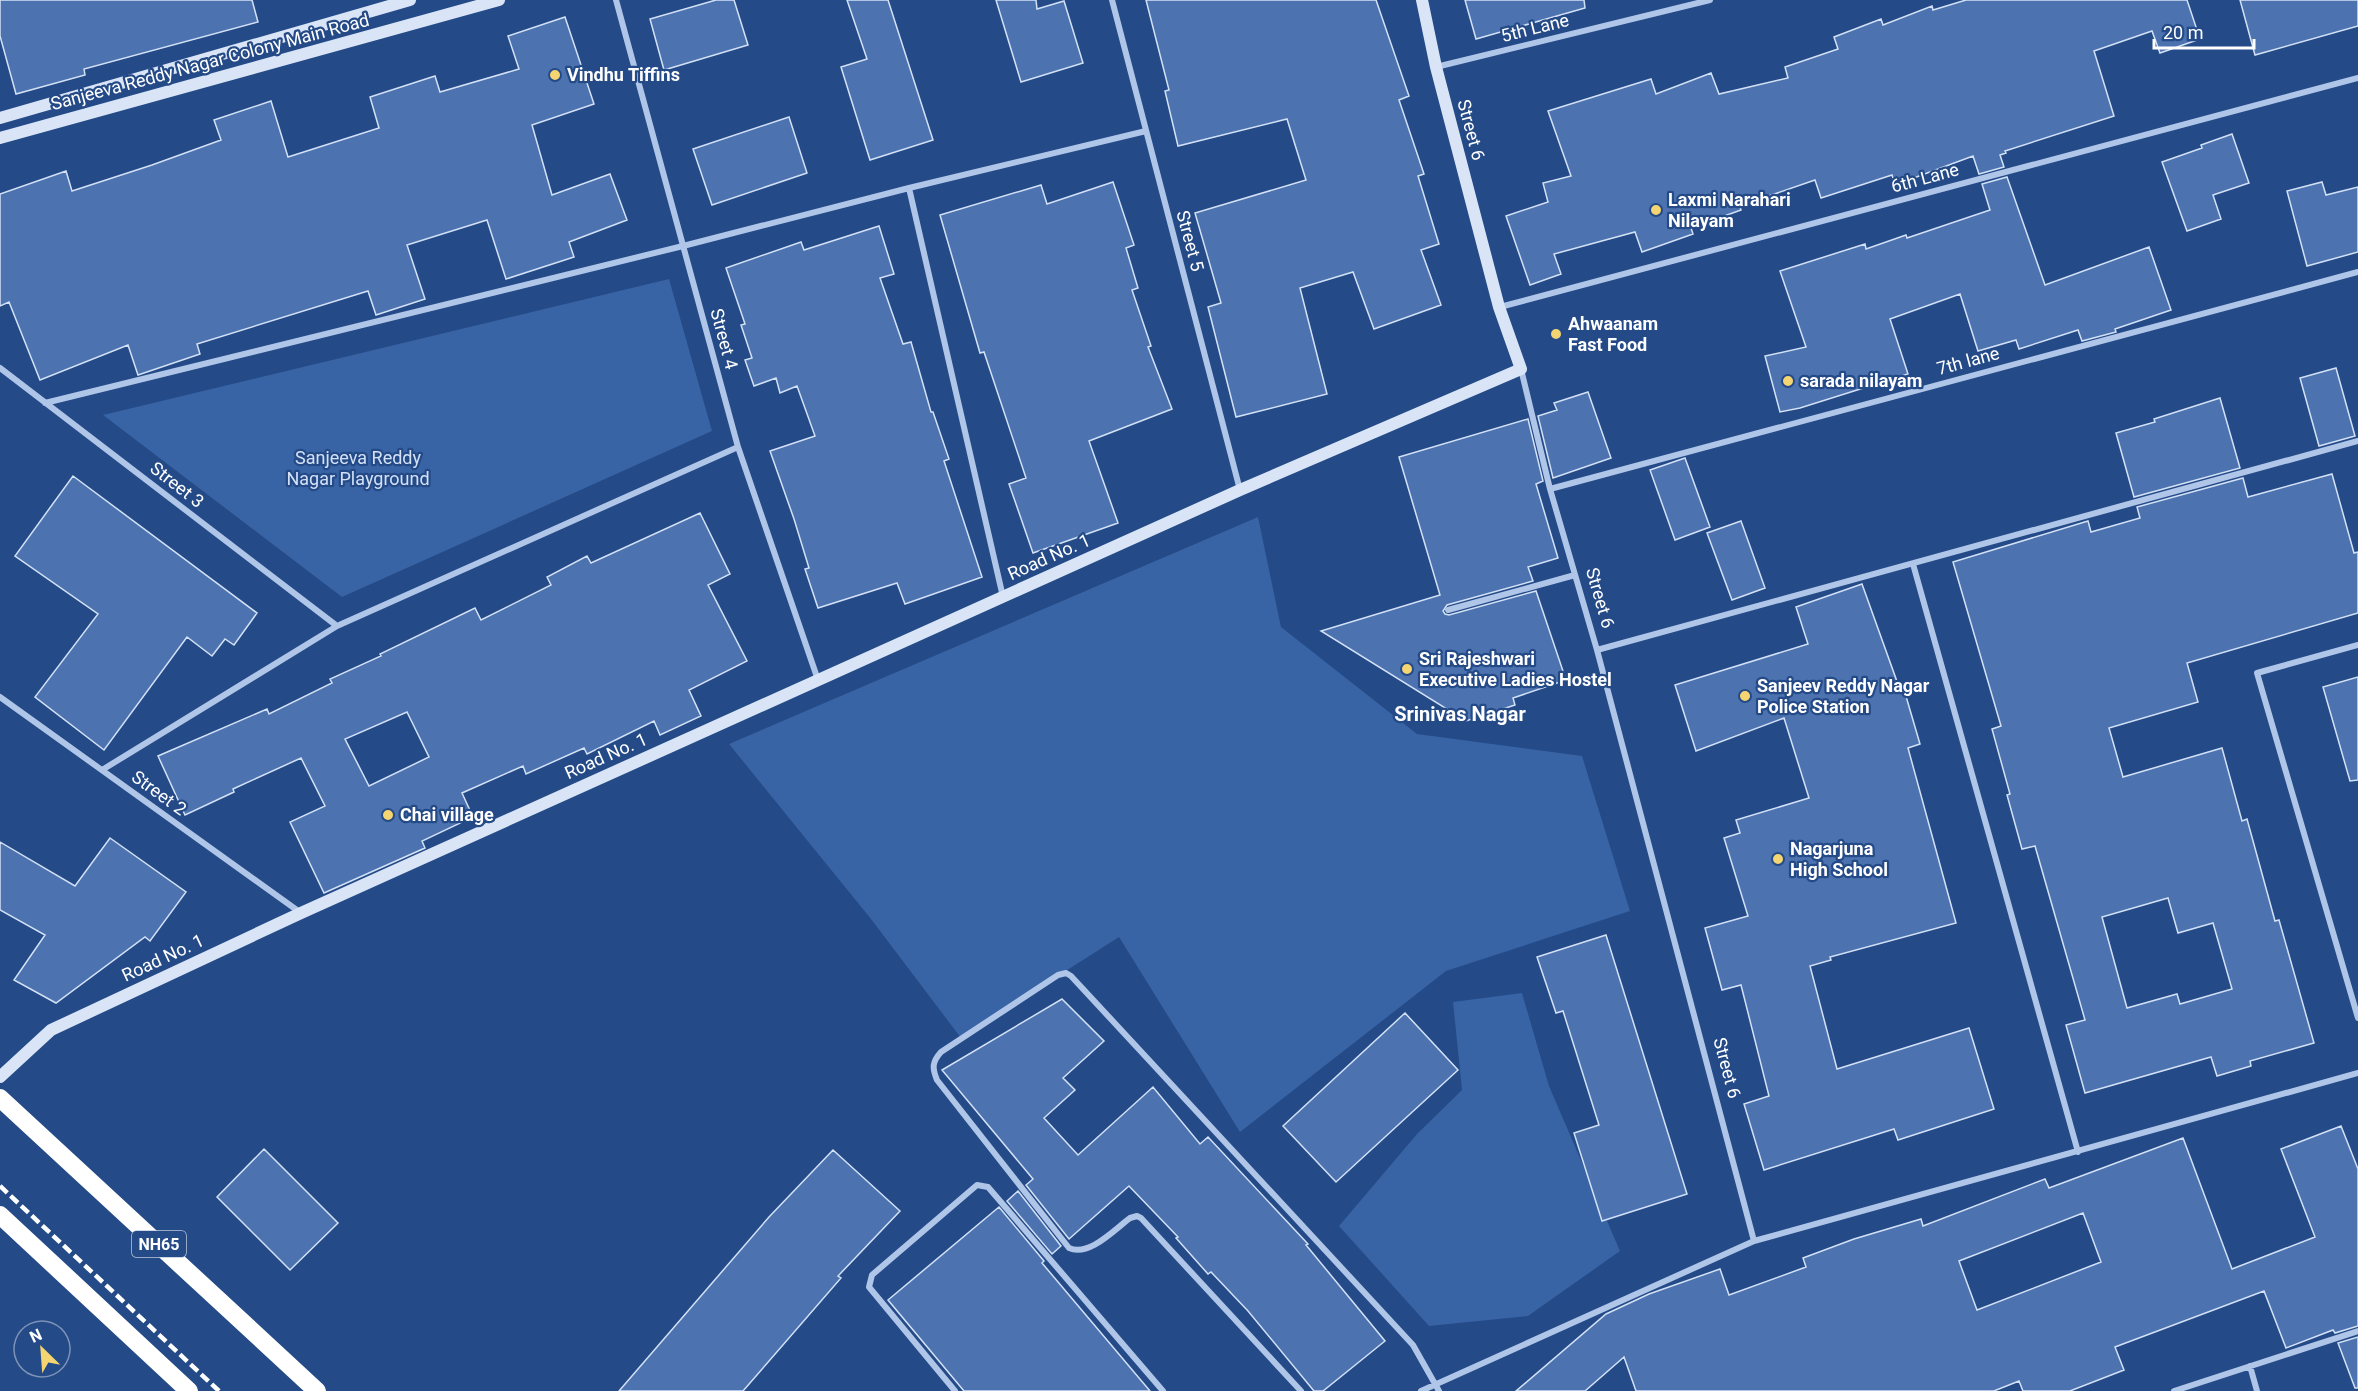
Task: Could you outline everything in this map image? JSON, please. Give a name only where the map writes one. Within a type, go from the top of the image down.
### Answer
[{"type":"highway","name":"NH65","points":[[0,1098],[317,1391]]},
{"type":"highway","points":[[0,1215],[189,1391]]},
{"type":"street","name":"Sanjeeva Reddy Nagar Colony Main Road","points":[[0,118],[411,0]]},
{"type":"street","name":"Sanjeeva Reddy Nagar Colony Main Road","points":[[0,138],[499,0]]},
{"type":"street","name":"Street 4","points":[[616,0],[738,447],[818,681]]},
{"type":"street","name":"Street 5","points":[[1112,0],[1240,490]]},
{"type":"street","name":"Street 6","points":[[1422,0],[1436,67],[1499,308],[1521,369],[1550,489],[1597,650],[1754,1241]]},
{"type":"street","name":"5th Lane","points":[[1436,67],[1710,0]]},
{"type":"street","name":"6th Lane","points":[[1499,308],[2358,78]]},
{"type":"street","points":[[45,403],[1146,131]]},
{"type":"street","points":[[909,188],[1003,598]]},
{"type":"street","name":"7th lane","points":[[1550,489],[2358,272]]},
{"type":"street","name":"Street 3","points":[[0,368],[336,626]]},
{"type":"street","name":"Road No. 1","points":[[0,1077],[51,1030],[301,913],[1240,490],[1521,369]]},
{"type":"street","points":[[1597,650],[2358,441]]},
{"type":"street","points":[[102,770],[336,626],[738,447]]},
{"type":"street","points":[[1912,564],[2078,1152]]},
{"type":"street","points":[[1448,610],[1575,575]]},
{"type":"street","points":[[2358,645],[2257,673],[2358,1018]]},
{"type":"street","name":"Street 2","points":[[0,697],[301,913]]},
{"type":"street","points":[[1301,1391],[1141,1218],[1137,1216],[1130,1218],[1089,1248],[1081,1251],[1069,1248],[936,1080],[932,1070],[935,1059],[941,1052],[1058,975],[1066,973],[1413,1345],[1438,1391]]},
{"type":"street","points":[[1421,1391],[1754,1241],[2358,1073]]},
{"type":"street","points":[[955,1391],[869,1287],[872,1275],[977,1185],[988,1187],[1163,1391]]},
{"type":"street","points":[[2174,1391],[2358,1331]]},
{"type":"street","points":[[2250,1366],[2257,1391]]},
{"type":"green space","name":"Sanjeeva Reddy Nagar Playground","points":[[669,279],[712,431],[342,597],[103,415]]},
{"type":"green space","points":[[1258,517],[1281,627],[1417,734],[1582,756],[1630,911],[1446,971],[1240,1132],[1119,937],[961,1038],[871,919],[729,744]]},
{"type":"green space","points":[[1522,993],[1549,1086],[1620,1251],[1528,1316],[1429,1326],[1339,1226],[1417,1134],[1462,1090],[1453,1002]]},
{"type":"building","points":[[0,0],[252,0],[258,22],[84,69],[85,75],[16,94],[0,36]]},
{"type":"building","points":[[716,0],[734,0],[748,45],[664,70],[650,19]]},
{"type":"building","points":[[847,0],[888,0],[933,140],[870,160],[841,67],[867,59]]},
{"type":"building","points":[[996,0],[1036,0],[1037,9],[1064,1],[1083,63],[1021,82]]},
{"type":"building","points":[[1146,0],[1376,0],[1409,96],[1399,100],[1424,174],[1418,176],[1439,244],[1421,250],[1441,305],[1374,329],[1353,272],[1300,288],[1327,394],[1236,417],[1208,307],[1221,303],[1195,213],[1306,180],[1287,119],[1178,146],[1165,91],[1169,90]]},
{"type":"building","points":[[1465,0],[1584,0],[1585,8],[1476,39]]},
{"type":"building","points":[[1966,0],[2187,0],[2200,39],[2160,53],[2152,31],[2094,51],[2114,116],[2005,151],[2006,153],[2000,155],[2004,167],[1979,174],[1973,156],[1895,185],[1892,175],[1821,198],[1815,180],[1740,206],[1741,210],[1691,228],[1693,234],[1642,252],[1635,232],[1554,254],[1561,274],[1530,285],[1506,216],[1548,202],[1543,183],[1571,176],[1548,111],[1651,79],[1656,94],[1711,73],[1719,94],[1788,78],[1785,67],[1838,49],[1834,37],[1881,19],[1883,25],[1932,6],[1933,10]]},
{"type":"building","points":[[2240,0],[2358,0],[2358,26],[2255,55]]},
{"type":"building","points":[[565,17],[594,104],[532,125],[552,195],[610,174],[627,220],[569,242],[574,257],[506,279],[487,220],[407,245],[425,299],[376,315],[368,291],[197,344],[200,354],[138,375],[128,345],[40,380],[9,302],[0,306],[0,194],[66,171],[72,191],[152,165],[221,140],[214,120],[271,101],[288,157],[379,128],[370,97],[435,76],[440,92],[519,69],[508,36]]},
{"type":"building","points":[[789,117],[807,173],[712,205],[693,149]]},
{"type":"building","points":[[2232,134],[2249,183],[2213,195],[2221,219],[2187,231],[2162,162],[2202,148],[2201,145]]},
{"type":"building","points":[[2007,177],[2045,285],[2149,247],[2171,310],[2115,329],[2116,332],[2082,341],[2078,330],[2019,349],[2016,340],[1978,351],[1960,294],[1890,319],[1908,374],[1800,408],[1780,412],[1765,356],[1806,347],[1780,271],[1865,244],[1866,249],[1906,235],[1907,238],[1990,210],[1982,184]]},
{"type":"building","points":[[1113,182],[1134,245],[1126,248],[1138,288],[1132,290],[1151,346],[1148,347],[1172,409],[1089,441],[1118,523],[1033,553],[1009,484],[1026,478],[984,352],[980,353],[940,215],[1041,185],[1047,204]]},
{"type":"building","points":[[2322,182],[2326,195],[2358,187],[2358,252],[2307,266],[2287,191]]},
{"type":"building","points":[[879,226],[894,274],[880,278],[903,344],[911,342],[931,412],[933,412],[949,459],[944,461],[982,577],[905,604],[897,583],[818,608],[805,569],[809,568],[770,451],[815,436],[797,386],[780,393],[776,378],[754,386],[745,360],[752,358],[741,325],[745,324],[726,268],[801,242],[804,250]]},
{"type":"building","points":[[2336,368],[2355,436],[2319,446],[2300,378]]},
{"type":"building","points":[[1588,392],[1611,458],[1553,478],[1538,416],[1557,410],[1554,403]]},
{"type":"building","points":[[2220,398],[2240,468],[2134,497],[2116,433],[2155,422],[2154,419]]},
{"type":"building","points":[[1528,419],[1543,481],[1536,484],[1558,558],[1528,567],[1533,581],[1447,605],[1443,611],[1449,615],[1536,591],[1566,680],[1513,698],[1515,705],[1466,721],[1321,631],[1440,595],[1399,457]]},
{"type":"building","points":[[1685,458],[1710,527],[1675,540],[1650,470]]},
{"type":"building","points":[[2332,474],[2354,553],[2358,552],[2358,613],[2187,663],[2198,702],[2109,728],[2123,777],[2222,748],[2242,821],[2247,819],[2275,921],[2279,920],[2314,1043],[2250,1061],[2251,1066],[2217,1076],[2211,1057],[2085,1093],[2066,1025],[2085,1020],[2035,846],[2022,849],[1992,729],[2001,726],[1953,562],[2088,521],[2091,532],[2140,518],[2137,507],[2243,478],[2248,497]],"holes":[[[2168,898],[2178,933],[2213,923],[2232,989],[2180,1004],[2177,994],[2127,1008],[2102,917]]]},
{"type":"building","points":[[73,476],[257,613],[234,645],[225,639],[212,656],[187,637],[104,750],[35,697],[98,614],[15,556]]},
{"type":"building","points":[[700,513],[730,574],[708,585],[747,661],[689,690],[701,716],[660,735],[654,721],[587,754],[584,748],[526,774],[523,766],[462,793],[473,817],[422,841],[425,848],[324,893],[290,822],[325,806],[301,758],[233,789],[234,792],[185,815],[158,756],[267,709],[269,714],[332,683],[330,679],[475,608],[481,620],[551,585],[547,577],[587,556],[591,563]],"holes":[[[407,712],[429,757],[369,786],[345,739]]]},
{"type":"building","points":[[1741,521],[1765,588],[1732,600],[1707,533]]},
{"type":"building","points":[[1862,584],[1899,687],[1903,686],[1920,744],[1908,748],[1956,923],[1830,957],[1831,960],[1810,966],[1837,1069],[1969,1028],[1994,1109],[1898,1140],[1894,1129],[1764,1170],[1744,1104],[1769,1096],[1741,985],[1722,990],[1705,928],[1748,916],[1724,838],[1740,833],[1736,820],[1809,798],[1784,718],[1696,751],[1675,685],[1808,644],[1796,607]]},
{"type":"building","points":[[2358,677],[2358,780],[2350,781],[2323,687]]},
{"type":"building","points":[[110,838],[186,892],[150,941],[145,937],[56,1003],[14,980],[45,935],[0,910],[0,842],[75,886]]},
{"type":"building","points":[[1606,935],[1687,1194],[1602,1221],[1574,1133],[1599,1125],[1563,1011],[1556,1013],[1537,957]]},
{"type":"building","points":[[1062,999],[1104,1041],[1063,1078],[1075,1090],[1044,1118],[1078,1155],[1153,1087],[1200,1144],[1208,1137],[1308,1244],[1306,1245],[1385,1341],[1323,1391],[1314,1391],[1248,1311],[1211,1272],[1208,1274],[1176,1238],[1178,1237],[1129,1186],[1069,1239],[1026,1185],[1033,1179],[942,1070]]},
{"type":"building","points":[[1405,1013],[1458,1070],[1336,1182],[1283,1126]]},
{"type":"building","points":[[2341,1126],[2358,1169],[2358,1326],[2335,1333],[2333,1330],[2286,1348],[2264,1291],[2115,1347],[2124,1370],[2070,1391],[2023,1391],[2019,1381],[1994,1391],[1636,1391],[1624,1357],[1585,1391],[1516,1391],[1606,1314],[1649,1294],[1720,1269],[1729,1295],[1806,1267],[1803,1258],[1854,1239],[1921,1219],[1923,1226],[2045,1179],[2049,1188],[2183,1138],[2232,1269],[2315,1237],[2281,1149]],"holes":[[[2083,1213],[2101,1262],[1977,1310],[1959,1261]]]},
{"type":"building","points":[[264,1149],[338,1223],[290,1270],[217,1197]]},
{"type":"building","points":[[833,1150],[900,1211],[838,1276],[841,1278],[743,1391],[619,1391],[769,1217]]},
{"type":"building","points":[[1018,1191],[1061,1246],[1052,1254],[1007,1201]]},
{"type":"building","points":[[999,1207],[1044,1261],[1042,1263],[1150,1391],[964,1391],[888,1300]]},
{"type":"building","points":[[2358,1337],[2358,1388],[2355,1388],[2338,1343]]},
{"type":"railway","points":[[0,1186],[219,1391]]},
{"type":"railway","points":[[0,1214],[189,1391]]},
{"type":"place","name":"Vindhu Tiffins","points":[[555,75]]},
{"type":"place","name":"Laxmi Narahari Nilayam","points":[[1656,210]]},
{"type":"place","name":"Ahwaanam Fast Food","points":[[1556,334]]},
{"type":"place","name":"sarada nilayam","points":[[1788,381]]},
{"type":"place","name":"Sri Rajeshwari Executive Ladies Hostel","points":[[1407,669]]},
{"type":"place","name":"Sanjeev Reddy Nagar Police Station","points":[[1745,696]]},
{"type":"place","name":"Chai village","points":[[388,815]]},
{"type":"place","name":"Nagarjuna High School","points":[[1778,859]]},
{"type":"district","name":"Srinivas Nagar","points":[[1460,714]]}]
